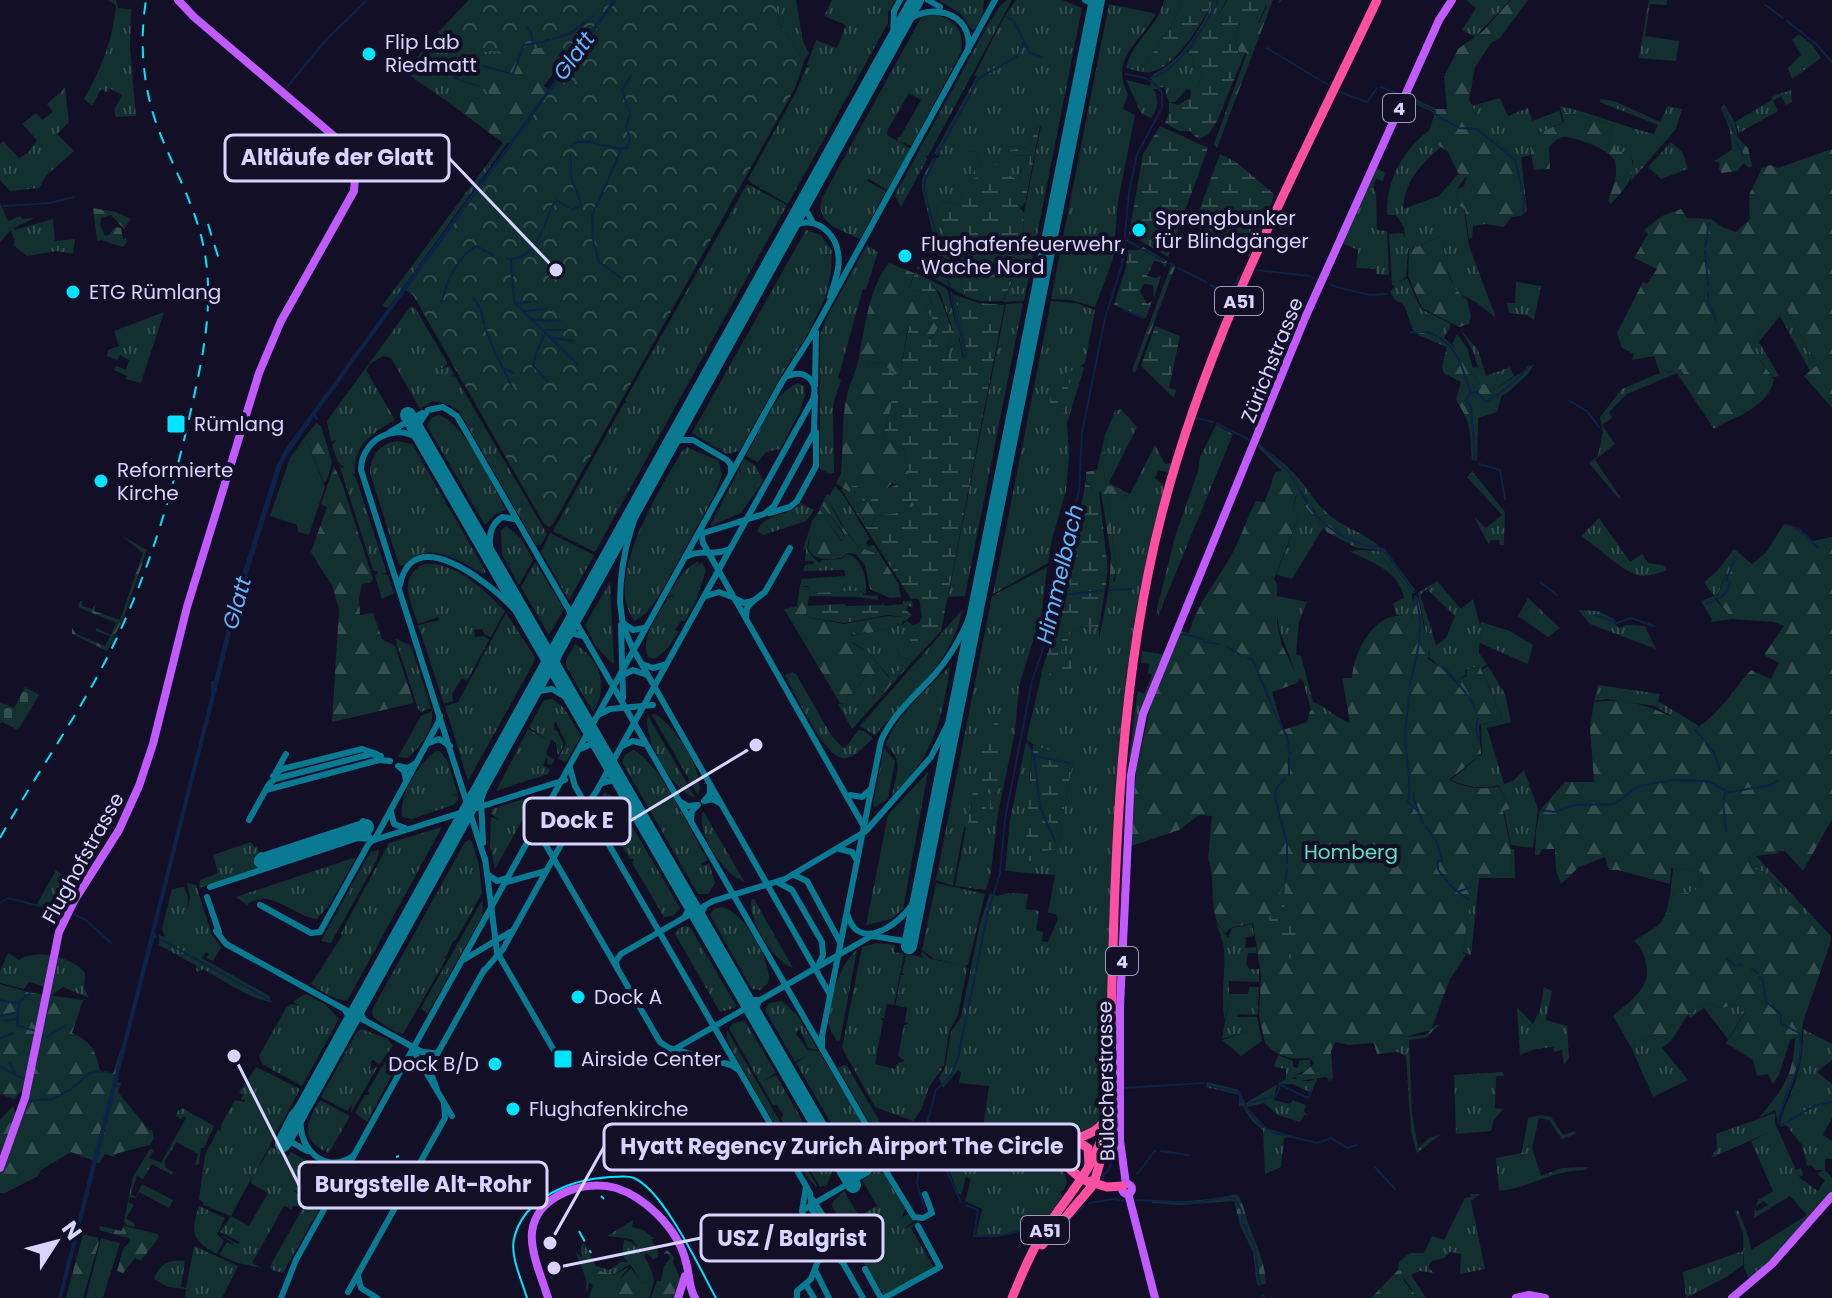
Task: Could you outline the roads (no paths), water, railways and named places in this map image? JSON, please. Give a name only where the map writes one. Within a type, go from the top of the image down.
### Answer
[{"type":"highway","name":"A51","points":[[1014,1298],[1038,1241],[1087,1179],[1103,1134],[1110,1102],[1125,727],[1143,601],[1167,495],[1168,464],[1179,455],[1202,385],[1235,302],[1378,0]]},
{"type":"highway","name":"A51","points":[[1014,1298],[1048,1232],[1095,1164],[1106,1134],[1128,735],[1140,635],[1161,532],[1193,421],[1227,330],[1378,0]]},
{"type":"highway","points":[[1110,1102],[1098,1129],[1069,1142],[1062,1150],[1063,1163],[1087,1179],[1110,1188],[1125,1189]]},
{"type":"highway","points":[[1033,1258],[1106,1147],[1110,1102]]},
{"type":"main road","name":"Flughofstrasse","points":[[0,1168],[23,1105],[59,932],[74,901],[125,819],[139,786],[151,749],[189,590],[261,367],[281,321],[353,193],[356,170],[346,148],[178,0]]},
{"type":"main road","name":"Zürichstrasse","points":[[1138,738],[1145,706],[1305,318],[1440,16],[1452,0]]},
{"type":"main road","name":"Bülacherstrasse","points":[[1138,738],[1131,775],[1119,1020],[1120,1141],[1125,1189],[1155,1298]]},
{"type":"main road","points":[[548,1298],[532,1234],[535,1221],[552,1200],[571,1190],[590,1186],[612,1187],[633,1195],[667,1225],[685,1259],[690,1289],[695,1298]]},
{"type":"main road","points":[[1732,1298],[1766,1271],[1832,1196]]},
{"type":"main road","points":[[678,1298],[684,1281],[685,1259]]},
{"type":"main road","points":[[1516,1298],[1529,1295],[1545,1298]]},
{"type":"water","name":"Glatt","points":[[613,0],[617,0],[316,414],[318,418],[316,420],[314,417],[283,462],[240,598],[155,932],[157,937],[119,1074],[117,1084],[120,1087],[116,1087],[62,1298],[58,1298],[211,695],[211,681],[214,681],[235,597],[276,467],[285,449],[479,180],[486,175]]},
{"type":"waterway","points":[[287,87],[326,40],[367,0]]},
{"type":"waterway","points":[[1150,78],[1171,67],[1181,57],[1199,34],[1218,0]]},
{"type":"waterway","points":[[1765,5],[1783,18]]},
{"type":"waterway","name":"Glatt","points":[[553,39],[569,34],[594,16]]},
{"type":"waterway","name":"Himmelbach","points":[[1005,16],[1014,21],[1030,53],[1042,57]]},
{"type":"waterway","points":[[1787,21],[1816,44],[1832,62]]},
{"type":"waterway","points":[[527,27],[533,44]]},
{"type":"waterway","points":[[483,66],[513,74],[524,45],[544,42]]},
{"type":"waterway","points":[[937,155],[979,78],[1018,56],[1024,42]]},
{"type":"waterway","points":[[1267,48],[1330,86]]},
{"type":"waterway","points":[[421,56],[458,78],[463,67],[479,65]]},
{"type":"waterway","name":"Himmelbach","points":[[925,1211],[917,1183],[925,1131],[936,1090],[950,1077],[958,1058],[987,916],[1000,873],[1005,819],[1032,681],[1054,616],[1063,543],[1079,492],[1082,433],[1105,318],[1122,265],[1129,193],[1137,154],[1162,108],[1162,93],[1155,84],[1145,78],[1126,74]]},
{"type":"waterway","points":[[629,111],[622,90],[631,76]]},
{"type":"waterway","points":[[1381,87],[1399,94]]},
{"type":"waterway","points":[[1340,92],[1367,102],[1377,88]]},
{"type":"waterway","points":[[1409,99],[1435,111],[1435,114],[1459,128],[1477,129],[1515,160],[1524,197],[1523,214]]},
{"type":"waterway","points":[[1724,110],[1735,134]]},
{"type":"waterway","points":[[571,146],[583,141],[627,148],[630,138],[626,126],[630,114]]},
{"type":"waterway","points":[[1736,141],[1744,157]]},
{"type":"waterway","points":[[616,162],[621,149]]},
{"type":"waterway","points":[[570,155],[572,179],[581,206],[572,210]]},
{"type":"waterway","points":[[935,158],[924,189],[950,287]]},
{"type":"waterway","points":[[593,238],[592,216],[615,164]]},
{"type":"waterway","points":[[3,206],[50,203],[74,197]]},
{"type":"waterway","points":[[507,259],[518,258],[534,246],[556,200],[568,207]]},
{"type":"waterway","points":[[1706,241],[1709,223]]},
{"type":"waterway","points":[[593,240],[599,262],[621,278]]},
{"type":"waterway","points":[[1126,240],[1139,247]]},
{"type":"waterway","points":[[451,275],[465,254],[477,246],[494,256]]},
{"type":"waterway","points":[[1143,250],[1164,261]]},
{"type":"waterway","points":[[1705,251],[1708,285]]},
{"type":"waterway","points":[[511,260],[513,289]]},
{"type":"waterway","points":[[1170,264],[1174,266]]},
{"type":"waterway","points":[[1178,268],[1206,282]]},
{"type":"waterway","points":[[1257,270],[1310,276]]},
{"type":"waterway","points":[[1210,285],[1231,295],[1239,276]]},
{"type":"waterway","points":[[1312,277],[1319,281]]},
{"type":"waterway","points":[[441,303],[449,278]]},
{"type":"waterway","points":[[1331,285],[1347,290]]},
{"type":"waterway","points":[[1348,290],[1370,295],[1387,294]]},
{"type":"waterway","points":[[513,291],[515,303],[578,365]]},
{"type":"waterway","points":[[951,292],[966,356]]},
{"type":"waterway","points":[[1708,293],[1708,302],[1716,320]]},
{"type":"waterway","points":[[474,299],[481,309],[484,324]]},
{"type":"waterway","points":[[516,303],[530,302]]},
{"type":"waterway","points":[[524,311],[547,309]]},
{"type":"waterway","points":[[1124,310],[1143,318]]},
{"type":"waterway","points":[[533,320],[560,321]]},
{"type":"waterway","points":[[485,328],[494,350]]},
{"type":"waterway","points":[[543,330],[566,330]]},
{"type":"waterway","points":[[1411,332],[1427,332],[1440,338],[1454,351],[1471,393],[1465,400],[1471,407],[1475,460]]},
{"type":"waterway","points":[[537,351],[545,334]]},
{"type":"waterway","points":[[552,338],[574,341]]},
{"type":"waterway","points":[[495,352],[512,387]]},
{"type":"waterway","points":[[536,353],[533,366],[548,381]]},
{"type":"waterway","points":[[1471,393],[1477,392],[1486,402],[1529,366]]},
{"type":"waterway","points":[[504,368],[513,373]]},
{"type":"waterway","points":[[1568,400],[1587,411],[1599,427]]},
{"type":"waterway","points":[[1196,418],[1213,422]]},
{"type":"waterway","points":[[1217,424],[1250,440]]},
{"type":"waterway","points":[[1262,447],[1285,468]]},
{"type":"waterway","points":[[1479,464],[1500,470],[1505,499]]},
{"type":"waterway","points":[[1287,470],[1308,504]]},
{"type":"waterway","points":[[1309,506],[1322,522],[1338,534],[1376,548]]},
{"type":"waterway","points":[[1785,525],[1792,526]]},
{"type":"waterway","points":[[1794,527],[1806,535]]},
{"type":"waterway","points":[[1808,537],[1818,548]]},
{"type":"waterway","points":[[1380,549],[1414,592]]},
{"type":"waterway","points":[[1720,598],[1727,592],[1730,583],[1727,579],[1735,557]]},
{"type":"waterway","points":[[1540,582],[1557,595]]},
{"type":"waterway","points":[[1110,590],[1132,589]]},
{"type":"waterway","points":[[1069,594],[1102,591]]},
{"type":"waterway","points":[[1409,687],[1420,630],[1415,596]]},
{"type":"waterway","points":[[1706,604],[1715,601]]},
{"type":"waterway","points":[[1596,615],[1617,623],[1631,618],[1654,626]]},
{"type":"waterway","points":[[1182,634],[1219,644]]},
{"type":"waterway","points":[[1226,646],[1242,656]]},
{"type":"waterway","points":[[1248,658],[1253,660],[1272,706]]},
{"type":"waterway","points":[[1443,666],[1466,693]]},
{"type":"waterway","points":[[1409,694],[1405,738],[1408,802],[1418,811]]},
{"type":"waterway","points":[[1470,698],[1476,711]]},
{"type":"waterway","points":[[1273,709],[1287,737],[1290,754]]},
{"type":"waterway","points":[[1478,718],[1476,730],[1479,740]]},
{"type":"waterway","points":[[1695,730],[1703,739]]},
{"type":"waterway","points":[[1027,742],[1034,756],[1070,763]]},
{"type":"waterway","points":[[1706,743],[1714,752],[1720,769]]},
{"type":"waterway","points":[[1034,756],[1040,807],[1055,841]]},
{"type":"waterway","points":[[1289,757],[1289,775]]},
{"type":"waterway","points":[[1285,778],[1276,789],[1275,797],[1287,844],[1287,863]]},
{"type":"waterway","points":[[1541,810],[1555,812],[1574,805],[1614,804],[1639,786],[1673,780],[1708,781],[1733,792]]},
{"type":"waterway","points":[[1736,791],[1771,785],[1778,780]]},
{"type":"waterway","points":[[1414,793],[1423,823]]},
{"type":"waterway","points":[[1725,793],[1726,831]]},
{"type":"waterway","points":[[1426,827],[1436,840],[1442,860],[1438,861],[1438,870],[1448,882]]},
{"type":"waterway","points":[[1285,883],[1287,868]]},
{"type":"waterway","points":[[1450,885],[1458,892],[1471,887]]},
{"type":"waterway","points":[[1458,892],[1469,900]]},
{"type":"waterway","points":[[0,903],[8,898],[63,912]]},
{"type":"waterway","points":[[73,914],[86,920]]},
{"type":"waterway","points":[[87,921],[111,943]]},
{"type":"waterway","points":[[160,939],[271,1001]]},
{"type":"waterway","points":[[1727,959],[1736,966]]},
{"type":"waterway","points":[[1752,969],[1758,973]]},
{"type":"waterway","points":[[1760,977],[1766,1001],[1781,1015],[1781,1023],[1799,1033],[1801,1044],[1798,1067],[1778,1123]]},
{"type":"waterway","points":[[12,1003],[19,1002],[31,992]]},
{"type":"waterway","points":[[0,1000],[9,1002]]},
{"type":"waterway","points":[[17,1026],[19,1002]]},
{"type":"waterway","points":[[0,1016],[18,1012]]},
{"type":"waterway","points":[[4,1021],[17,1019]]},
{"type":"waterway","points":[[47,1037],[66,1025]]},
{"type":"waterway","points":[[19,1026],[36,1031]]},
{"type":"waterway","points":[[0,1038],[13,1033]]},
{"type":"waterway","points":[[10,1063],[15,1073]]},
{"type":"waterway","points":[[0,1066],[25,1080]]},
{"type":"waterway","points":[[73,1087],[90,1073],[101,1071]]},
{"type":"waterway","points":[[105,1072],[110,1073]]},
{"type":"waterway","points":[[1123,1088],[1204,1083]]},
{"type":"waterway","points":[[1207,1085],[1240,1093],[1241,1102]]},
{"type":"waterway","points":[[1279,1089],[1281,1085],[1308,1098],[1312,1089]]},
{"type":"waterway","points":[[28,1101],[53,1099],[71,1089]]},
{"type":"waterway","points":[[1249,1103],[1276,1096],[1278,1091]]},
{"type":"waterway","points":[[1782,1125],[1814,1106],[1832,1102]]},
{"type":"waterway","points":[[1244,1106],[1272,1132],[1317,1143],[1331,1138],[1347,1148],[1356,1145]]},
{"type":"waterway","points":[[1103,1182],[1114,1155],[1114,1130]]},
{"type":"waterway","points":[[933,1140],[961,1202]]},
{"type":"waterway","points":[[1137,1174],[1155,1151]]},
{"type":"waterway","points":[[1161,1151],[1188,1155]]},
{"type":"waterway","points":[[1375,1167],[1395,1189]]},
{"type":"waterway","points":[[1136,1200],[1197,1203],[1227,1197],[1235,1199],[1242,1211],[1242,1224],[1254,1244],[1260,1286]]},
{"type":"waterway","points":[[1089,1203],[1114,1199],[1124,1201]]},
{"type":"waterway","points":[[966,1205],[978,1210],[974,1236],[998,1236],[1024,1230]]},
{"type":"waterway","points":[[1067,1222],[1084,1206]]},
{"type":"waterway","points":[[1027,1230],[1042,1226]]},
{"type":"waterway","points":[[1262,1295],[1265,1298]]},
{"type":"tram line","points":[[527,1298],[513,1246],[519,1224],[528,1212],[539,1201],[566,1186],[625,1176],[645,1186],[669,1214],[716,1298]]},
{"type":"railway","points":[[0,838],[96,679],[135,597],[176,473],[202,355],[208,298],[206,261],[193,211],[149,99],[143,50],[146,0]]},
{"type":"railway","points":[[208,224],[221,266]]},
{"type":"railway","points":[[601,1196],[604,1199]]},
{"type":"railway","points":[[579,1231],[591,1253]]},
{"type":"place","name":"Flip Lab Riedmatt","points":[[369,54]]},
{"type":"place","name":"Sprengbunker für Blindgänger","points":[[1139,230]]},
{"type":"place","name":"Flughafenfeuerwehr, Wache Nord","points":[[905,256]]},
{"type":"place","name":"Altläufe der Glatt","points":[[556,270]]},
{"type":"place","name":"ETG Rümlang","points":[[73,292]]},
{"type":"place","name":"Rümlang","points":[[176,424]]},
{"type":"place","name":"Reformierte Kirche","points":[[101,481]]},
{"type":"place","name":"Dock E","points":[[756,745]]},
{"type":"place","name":"Dock A","points":[[578,997]]},
{"type":"place","name":"Burgstelle Alt-Rohr","points":[[234,1056]]},
{"type":"place","name":"Airside Center","points":[[563,1059]]},
{"type":"place","name":"Dock B/D","points":[[495,1064]]},
{"type":"place","name":"Flughafenkirche","points":[[513,1109]]},
{"type":"place","name":"Hyatt Regency Zurich Airport The Circle","points":[[550,1243]]},
{"type":"place","name":"USZ / Balgrist","points":[[554,1268]]},
{"type":"park label","name":"Homberg","points":[[1351,852]]}]
